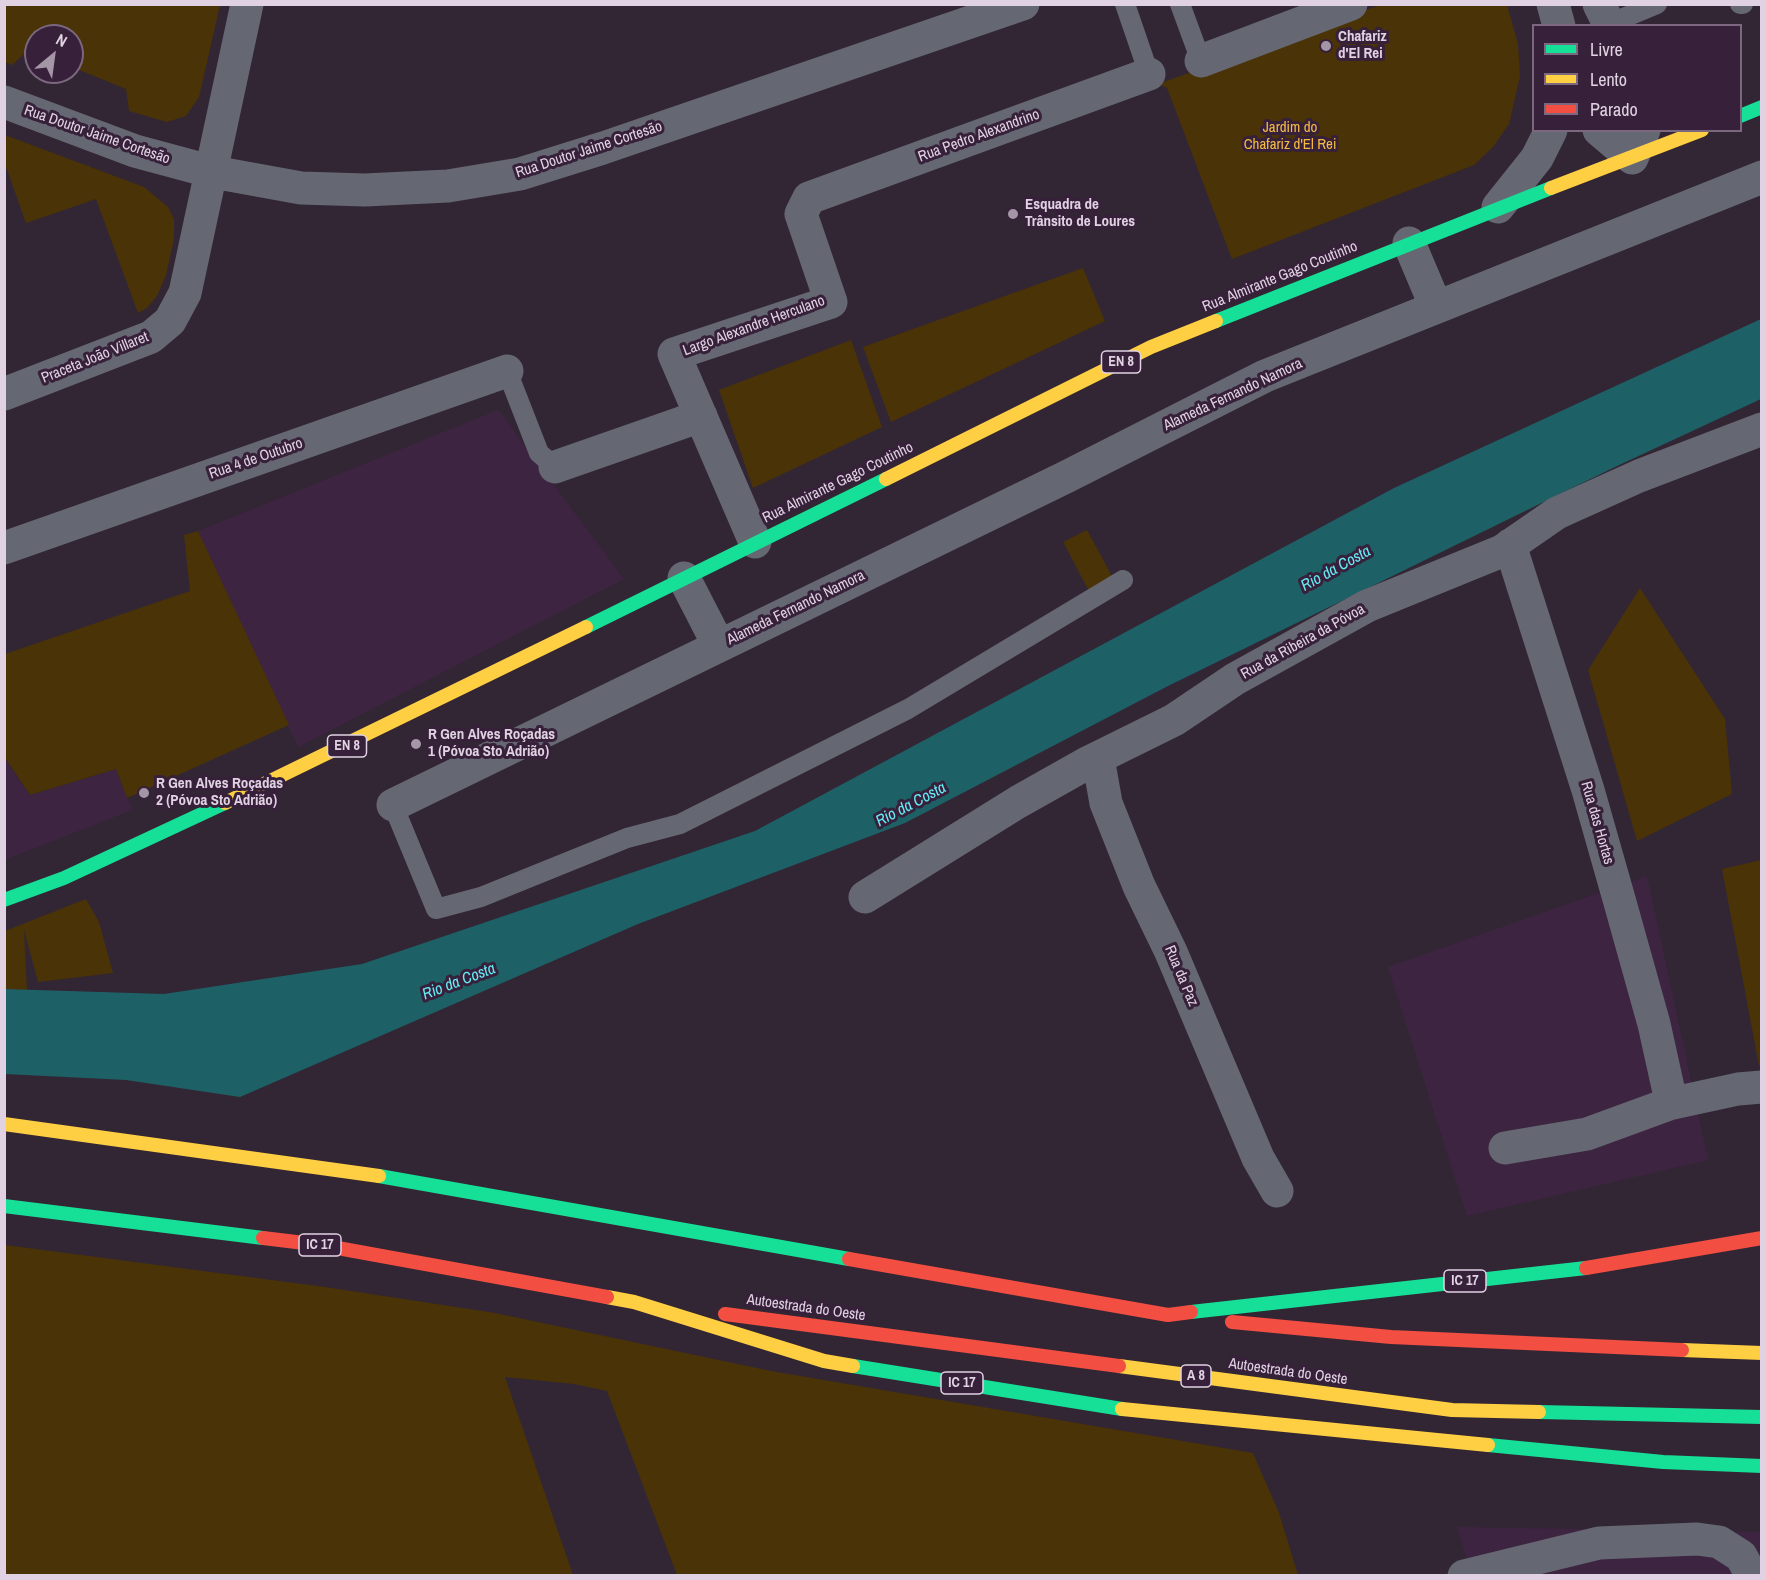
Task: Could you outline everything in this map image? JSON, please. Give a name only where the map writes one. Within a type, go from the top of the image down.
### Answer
[{"type":"main road","name":"Rua Almirante Gago Coutinho","points":[[4,900],[64,878],[226,804],[1151,347],[1498,207],[1638,144],[1693,132]]},
{"type":"main road","name":"IC 17","points":[[4,1124],[329,1167],[1168,1315],[1600,1266],[1761,1238]]},
{"type":"main road","name":"IC 17","points":[[4,1206],[321,1245],[634,1302],[824,1361],[1156,1414],[1663,1462],[1761,1466]]},
{"type":"main road","name":"Autoestrada do Oeste","points":[[634,1302],[1452,1410],[1761,1417]]},
{"type":"main road","points":[[1168,1315],[1391,1337],[1761,1353]]},
{"type":"street","name":"Praceta João Villaret","points":[[4,394],[151,337],[170,321],[184,293],[213,172],[247,4]]},
{"type":"street","name":"Rua Doutor Jaime Cortesão","points":[[4,102],[135,151],[213,172],[301,188],[365,190],[448,186],[520,174],[1023,4]]},
{"type":"street","points":[[1201,61],[1351,4]]},
{"type":"street","points":[[1552,4],[1558,24]]},
{"type":"street","name":"Rua Pedro Alexandrino","points":[[809,198],[1149,74]]},
{"type":"street","points":[[1498,207],[1537,158],[1550,132]]},
{"type":"street","points":[[1605,132],[1638,144]]},
{"type":"street","name":"Alameda Fernando Namora","points":[[393,805],[1066,477],[1264,376],[1761,177]]},
{"type":"street","name":"Largo Alexandre Herculano","points":[[755,542],[674,354],[831,302],[801,214],[809,198]]},
{"type":"street","points":[[1409,243],[1436,307]]},
{"type":"street","name":"Rua 4 de Outubro","points":[[4,548],[507,371]]},
{"type":"street","points":[[555,467],[701,416]]},
{"type":"street","name":"Rua da Ribeira da Póvoa","points":[[865,897],[1018,802],[1174,720],[1235,679],[1367,606],[1510,545],[1557,513],[1639,476],[1761,429]]},
{"type":"street","name":"Rua das Hortas","points":[[1510,545],[1588,790],[1654,1024],[1669,1092],[1669,1104]]},
{"type":"street","name":"Alameda Fernando Namora","points":[[684,578],[719,646]]},
{"type":"street","name":"Rua da Paz","points":[[1098,758],[1106,803],[1139,886],[1171,952],[1258,1158],[1277,1191]]},
{"type":"street","points":[[1505,1148],[1587,1134],[1669,1104],[1738,1089],[1761,1087]]},
{"type":"street","points":[[1464,1575],[1599,1543],[1697,1539],[1719,1542],[1742,1556],[1752,1575]]},
{"type":"lane","points":[[1125,4],[1149,74]]},
{"type":"lane","points":[[1180,4],[1201,61]]},
{"type":"lane","points":[[1606,20],[1657,4]]},
{"type":"lane","points":[[507,371],[539,453],[555,467]]},
{"type":"lane","points":[[393,805],[435,909],[481,897],[627,838],[680,824],[908,709],[1123,580]]},
{"type":"shaded area","points":[[498,410],[624,579],[298,747],[198,531]]},
{"type":"shaded area","points":[[4,758],[30,795],[116,769],[132,810],[5,860]]},
{"type":"shaded area","points":[[1647,876],[1708,1160],[1467,1216],[1388,967]]},
{"type":"shaded area","points":[[1457,1527],[1761,1532],[1761,1575],[1472,1575]]},
{"type":"green space","points":[[5,4],[220,5],[199,97],[186,116],[167,122],[129,111],[126,89],[84,72],[84,24],[24,24],[24,54],[12,65],[5,62]]},
{"type":"green space","name":"Jardim do Chafariz d'El Rei","points":[[1380,5],[1507,5],[1518,44],[1520,76],[1509,124],[1493,147],[1474,165],[1232,259],[1167,88],[1158,84]]},
{"type":"green space","points":[[5,135],[144,187],[168,207],[174,219],[174,239],[166,275],[157,296],[147,308],[138,313],[96,199],[26,223],[5,164]]},
{"type":"green space","points":[[1083,268],[1105,321],[891,422],[863,347]]},
{"type":"green space","points":[[851,340],[882,427],[753,488],[719,390]]},
{"type":"green space","points":[[1087,530],[1114,580],[1090,593],[1063,542]]},
{"type":"green space","points":[[198,531],[289,725],[127,798],[116,769],[30,795],[5,758],[5,654],[190,591],[184,535]]},
{"type":"green space","points":[[1640,588],[1725,719],[1732,794],[1637,841],[1588,670]]},
{"type":"green space","points":[[1761,860],[1762,1066],[1759,1066],[1722,869]]},
{"type":"green space","points":[[86,899],[99,922],[113,973],[38,982],[24,930],[27,990],[5,989],[5,931]]},
{"type":"green space","points":[[5,1245],[325,1287],[495,1313],[771,1371],[1253,1453],[1279,1513],[1298,1575],[677,1575],[607,1391],[574,1384],[505,1377],[573,1575],[5,1575]]},
{"type":"water","name":"Rio da Costa","points":[[1761,319],[1761,399],[1617,466],[1168,686],[905,823],[638,924],[240,1097],[126,1080],[5,1074],[4,989],[164,994],[362,964],[755,831],[1394,488]]},
{"type":"traffic: fast","points":[[1742,115],[1762,107]]},
{"type":"traffic: fast","points":[[1216,321],[1551,188]]},
{"type":"traffic: fast","points":[[586,627],[886,479]]},
{"type":"traffic: fast","points":[[4,900],[64,878],[225,803]]},
{"type":"traffic: fast","points":[[379,1176],[849,1259]]},
{"type":"traffic: fast","points":[[4,1206],[263,1238]]},
{"type":"traffic: fast","points":[[1191,1312],[1586,1268]]},
{"type":"traffic: fast","points":[[853,1366],[1122,1409]]},
{"type":"traffic: fast","points":[[1539,1412],[1762,1417]]},
{"type":"traffic: fast","points":[[1488,1445],[1663,1462],[1762,1466]]},
{"type":"traffic: slow","points":[[1551,188],[1697,132]]},
{"type":"traffic: slow","points":[[886,479],[1151,347],[1216,321]]},
{"type":"traffic: slow","points":[[225,803],[586,627]]},
{"type":"traffic: slow","points":[[4,1124],[379,1176]]},
{"type":"traffic: slow","points":[[607,1297],[634,1302],[824,1361],[853,1366]]},
{"type":"traffic: slow","points":[[1682,1350],[1762,1353]]},
{"type":"traffic: slow","points":[[1119,1366],[1452,1410],[1539,1412]]},
{"type":"traffic: slow","points":[[1122,1409],[1488,1445]]},
{"type":"traffic: jam","points":[[263,1238],[321,1245],[607,1297]]},
{"type":"traffic: jam","points":[[1586,1268],[1762,1238]]},
{"type":"traffic: jam","points":[[849,1259],[1168,1315],[1191,1312]]},
{"type":"traffic: jam","points":[[725,1314],[1119,1366]]},
{"type":"traffic: jam","points":[[1232,1322],[1391,1337],[1682,1350]]},
{"type":"place","name":"Chafariz d'El Rei","points":[[1326,46]]},
{"type":"place","name":"Esquadra de Trânsito de Loures","points":[[1013,214]]},
{"type":"place","name":"R Gen Alves Roçadas 1 (Póvoa Sto Adrião)","points":[[416,744]]},
{"type":"place","name":"R Gen Alves Roçadas 2 (Póvoa Sto Adrião)","points":[[144,793]]}]
